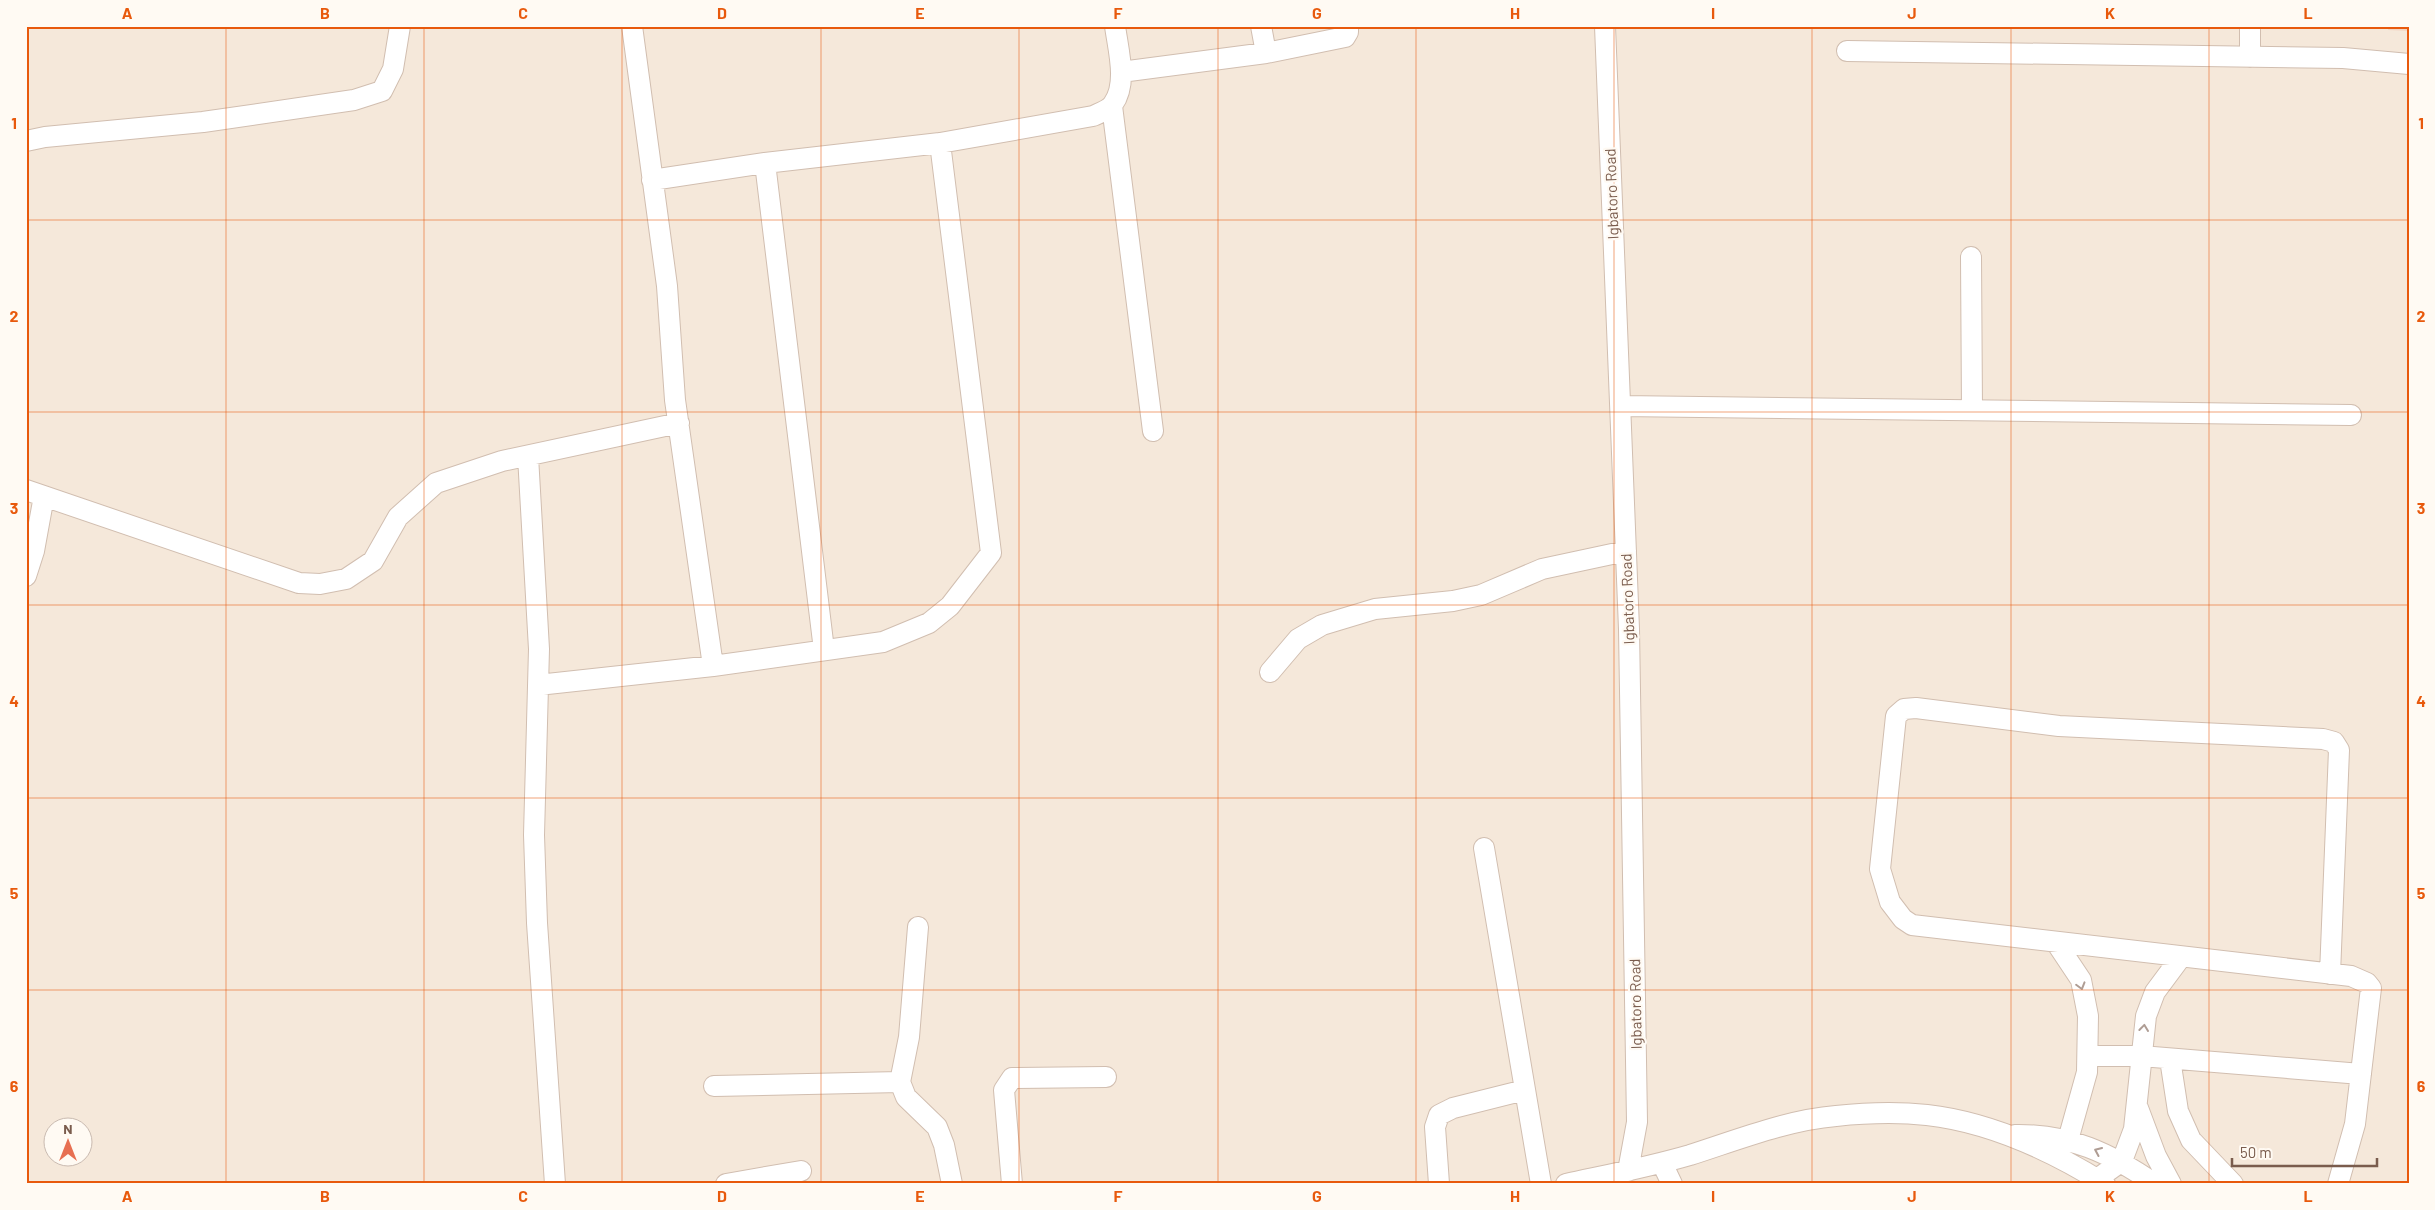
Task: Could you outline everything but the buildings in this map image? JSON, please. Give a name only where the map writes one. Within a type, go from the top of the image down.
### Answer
[{"type":"street","points":[[26,141],[45,137],[203,122],[354,100],[382,90],[393,70],[400,26]]},
{"type":"street","points":[[632,26],[666,286],[679,422],[713,666]]},
{"type":"street","points":[[652,180],[765,163],[940,143],[1093,116],[1112,106],[1118,95],[1120,72],[1116,26]]},
{"type":"street","points":[[1261,26],[1266,53]]},
{"type":"street","points":[[1120,72],[1266,53],[1344,36],[1348,32],[1348,26]]},
{"type":"street","name":"Igbatoro Road","points":[[1605,26],[1626,551],[1638,1122],[1628,1170]]},
{"type":"street","points":[[2250,26],[2250,57]]},
{"type":"street","points":[[1847,51],[2343,58],[2409,64]]},
{"type":"street","points":[[1112,106],[1153,432]]},
{"type":"street","points":[[538,686],[713,666],[884,642],[929,623],[950,606],[991,553],[940,143]]},
{"type":"street","points":[[765,163],[824,650]]},
{"type":"street","points":[[1971,257],[1972,410]]},
{"type":"street","points":[[1620,406],[2351,416]]},
{"type":"street","points":[[26,576],[34,551],[35,493],[299,583],[320,584],[346,579],[373,561],[398,517],[436,483],[502,461],[679,422]]},
{"type":"street","points":[[528,456],[539,649],[534,835],[537,923],[555,1184]]},
{"type":"street","points":[[1270,672],[1298,638],[1322,625],[1375,609],[1453,601],[1481,595],[1542,569],[1626,551]]},
{"type":"street","points":[[2330,974],[2339,750],[2334,742],[2324,739],[2059,726],[1916,708],[1904,709],[1896,716],[1880,869],[1890,902],[1903,919],[1912,926],[2057,944],[2181,957],[2330,974],[2351,976],[2366,983],[2371,988],[2355,1124],[2338,1184]]},
{"type":"street","points":[[1484,848],[1541,1184]]},
{"type":"street","points":[[918,927],[909,1037],[900,1082],[906,1097],[937,1127],[944,1145],[952,1184]]},
{"type":"street","points":[[2057,944],[2081,980],[2088,1016],[2087,1072],[2068,1140]]},
{"type":"street","points":[[1566,1184],[1662,1163],[1794,1124],[1835,1116],[1927,1115],[1971,1124],[2005,1135],[2053,1155],[2101,1181],[2122,1161],[2134,1129],[2146,1016],[2155,992],[2181,957]]},
{"type":"street","points":[[2088,1056],[2141,1056],[2361,1074]]},
{"type":"street","points":[[2170,1059],[2178,1111],[2191,1140],[2233,1184]]},
{"type":"street","points":[[1012,1184],[1004,1090],[1012,1078],[1106,1077]]},
{"type":"street","points":[[714,1086],[900,1082]]},
{"type":"street","points":[[1439,1184],[1436,1127],[1439,1115],[1453,1108],[1525,1090]]},
{"type":"street","points":[[2136,1102],[2156,1156],[2171,1184]]},
{"type":"street","points":[[2005,1135],[2041,1134],[2093,1148],[2122,1161],[2155,1184]]},
{"type":"street","points":[[1662,1163],[1672,1184]]},
{"type":"street","points":[[726,1184],[801,1171]]},
{"type":"shaded area","points":[[26,26],[2409,26],[2409,1184],[26,1184]]}]
